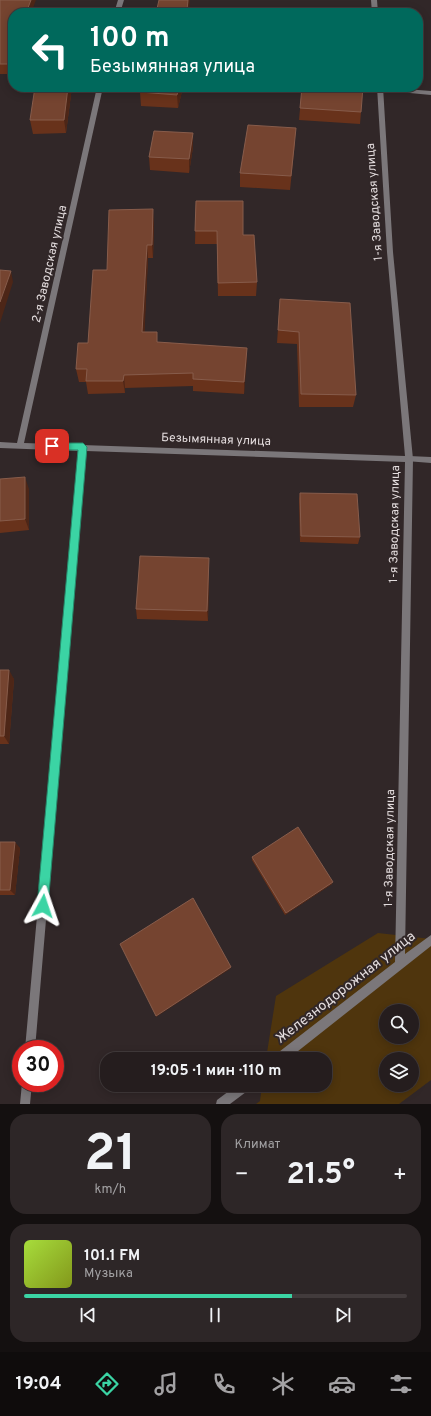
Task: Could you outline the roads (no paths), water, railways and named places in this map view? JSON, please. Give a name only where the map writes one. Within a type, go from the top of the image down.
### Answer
[{"type":"street","name":"2-я Заводская улица","points":[[20,446],[99,92]]},
{"type":"street","name":"1-я Заводская улица","points":[[380,92],[390,252],[408,458],[400,963]]},
{"type":"street","points":[[421,92],[431,93]]},
{"type":"street","name":"Безымянная улица","points":[[0,445],[431,460]]},
{"type":"street","points":[[31,1040],[83,447]]},
{"type":"street","name":"Железнодорожная улица","points":[[288,1052],[431,940]]},
{"type":"street","points":[[25,1104],[26,1092]]},
{"type":"street","points":[[221,1104],[237,1092]]}]
